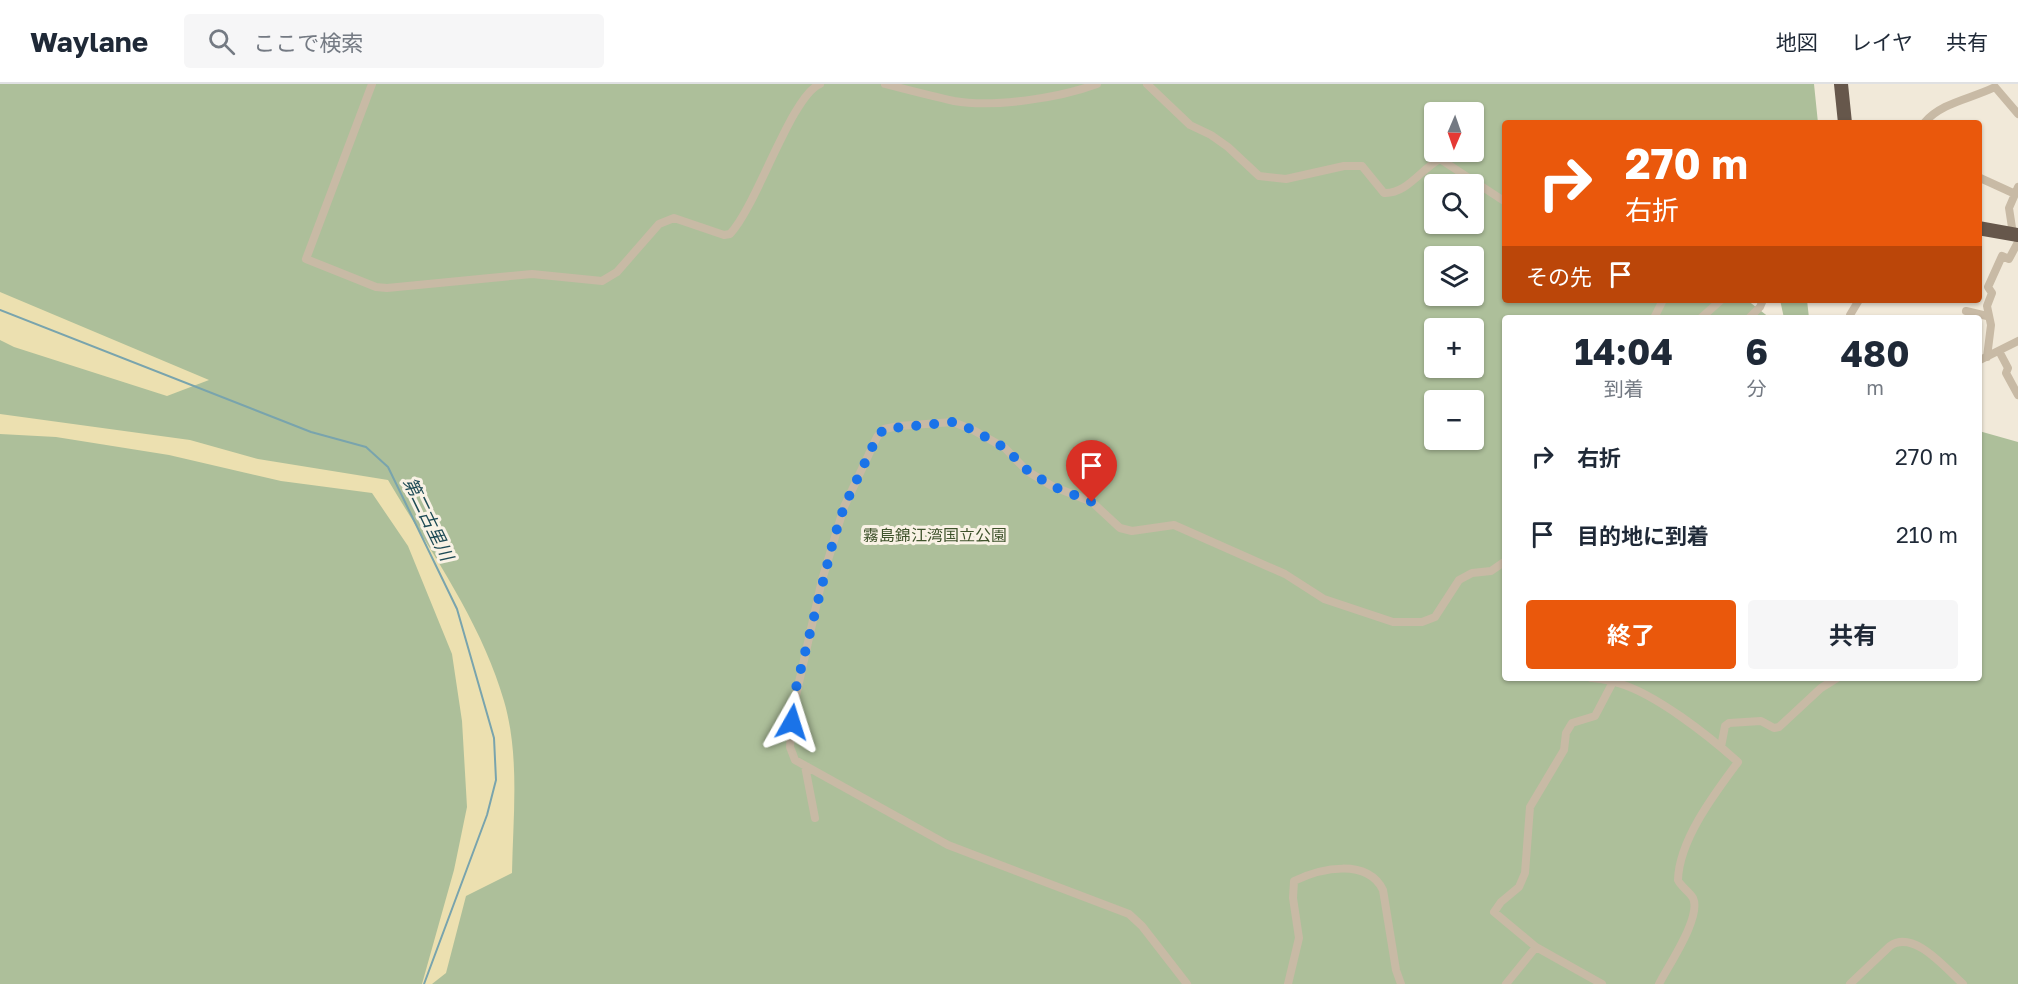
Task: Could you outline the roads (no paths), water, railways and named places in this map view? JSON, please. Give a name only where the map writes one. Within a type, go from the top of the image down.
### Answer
[{"type":"highway","points":[[1842,84],[1845,120]]},
{"type":"highway","points":[[1982,229],[2016,237]]},
{"type":"street","points":[[372,84],[306,259],[376,287],[387,288],[532,274],[602,281],[617,272],[659,224],[674,218],[724,235],[730,234],[756,191],[770,158],[806,97],[814,87],[820,84]]},
{"type":"street","points":[[885,84],[956,101],[979,102],[1052,97],[1097,84]]},
{"type":"street","points":[[1147,84],[1190,125],[1211,135],[1228,147],[1259,176],[1295,178],[1344,166],[1362,166],[1384,194],[1391,194],[1411,182],[1427,165],[1440,159],[1502,200]]},
{"type":"street","points":[[1927,120],[1946,106],[1975,97],[1995,87],[2018,114]]},
{"type":"street","points":[[1982,178],[2016,190],[2009,208],[2016,237],[2009,259],[2002,256],[1998,261],[1988,287],[1992,293],[1987,316],[1991,325],[1983,359]]},
{"type":"street","points":[[1704,315],[1718,303]]},
{"type":"street","points":[[1751,315],[1761,303]]},
{"type":"street","points":[[1966,311],[1987,316]]},
{"type":"street","points":[[1983,359],[2018,341]]},
{"type":"street","points":[[1999,351],[2008,368],[2006,372],[2010,383],[2018,395]]},
{"type":"street","points":[[1187,984],[1142,926],[1129,914],[948,845],[795,760],[790,747],[795,692],[822,580],[840,518],[877,437],[884,429],[953,422],[1005,448],[1028,471],[1052,486],[1092,502],[1120,528],[1132,531],[1174,525],[1285,574],[1324,599],[1393,622],[1422,622],[1435,617],[1459,580],[1472,573],[1491,571],[1502,563]]},
{"type":"street","points":[[1602,984],[1536,947],[1494,912],[1501,902],[1519,886],[1525,873],[1530,807],[1564,750],[1566,733],[1572,723],[1595,716],[1613,681]]},
{"type":"street","points":[[1616,681],[1645,695],[1721,747],[1738,762],[1714,796],[1682,856],[1678,880],[1694,899],[1694,914],[1659,984]]},
{"type":"street","points":[[1721,747],[1725,726],[1729,723],[1761,721],[1774,728],[1779,727],[1787,723],[1821,688],[1832,681]]},
{"type":"street","points":[[805,766],[815,818]]},
{"type":"street","points":[[1288,984],[1299,938],[1293,898],[1294,881],[1306,875],[1340,869],[1366,872],[1378,879],[1385,897],[1396,970],[1401,984]]},
{"type":"street","points":[[1850,984],[1897,940],[1906,940],[1923,950],[1963,984]]},
{"type":"street","points":[[1506,984],[1512,980],[1536,947]]},
{"type":"waterway","name":"第二古里川","points":[[0,310],[311,432],[366,447],[388,467],[457,609],[494,738],[496,780],[487,815],[424,984]]},
{"type":"park label","name":"霧島錦江湾国立公園","points":[[935,535]]}]
